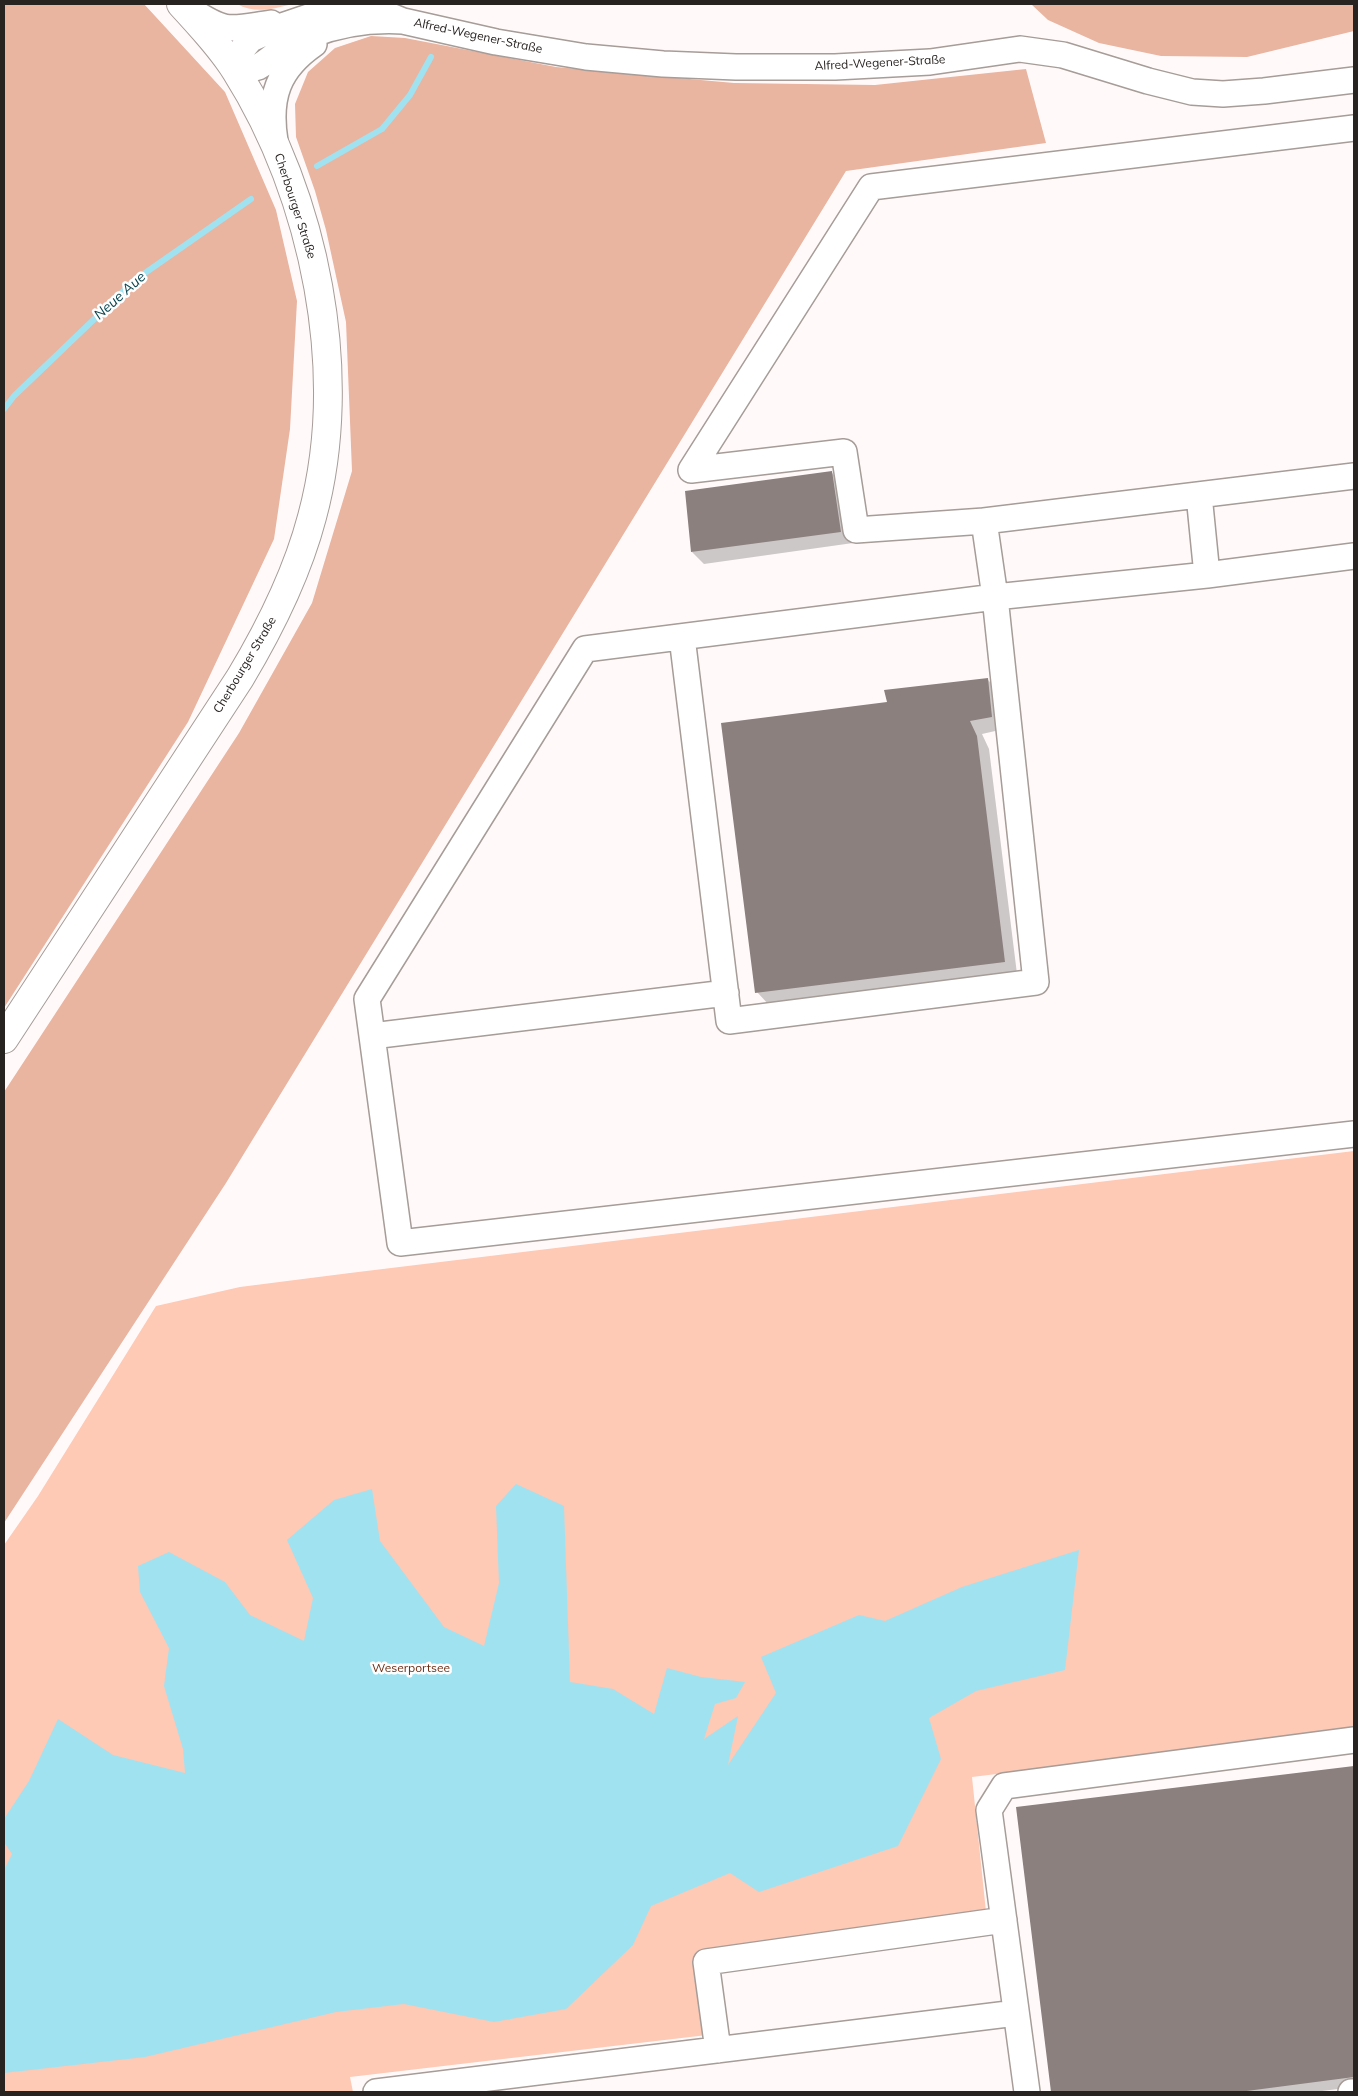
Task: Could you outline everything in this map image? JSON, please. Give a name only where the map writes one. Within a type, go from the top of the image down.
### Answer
[{"type":"main road","name":"Cherbourger Straße","points":[[4,1040],[234,686],[265,635],[299,558],[312,517],[322,474],[327,425],[325,340],[311,251],[277,148],[257,106],[235,68],[182,4]]},
{"type":"street","points":[[182,4],[223,28],[244,29],[303,18]]},
{"type":"street","name":"Alfred-Wegener-Straße","points":[[402,21],[371,20],[340,26],[311,35],[285,48],[258,66],[248,70],[235,68],[240,52],[252,39],[303,18],[335,8],[376,10],[402,21],[496,42],[586,57],[663,64],[736,67],[835,67],[930,62],[1020,50],[1063,55],[1148,81],[1192,92],[1223,94],[1264,91],[1354,80]]},
{"type":"street","points":[[277,148],[272,123],[273,108],[281,76],[301,53],[340,26]]},
{"type":"street","points":[[1354,128],[871,187],[691,470],[844,452],[856,530],[984,521],[1354,476]]},
{"type":"street","points":[[1199,495],[1207,575]]},
{"type":"street","points":[[682,637],[729,1021],[1036,982],[995,597],[984,521]]},
{"type":"street","points":[[1354,556],[1207,575],[995,597],[585,649],[366,999],[400,1243],[1354,1134]]},
{"type":"street","points":[[372,1036],[726,993]]},
{"type":"street","points":[[1027,2092],[989,1810],[1004,1786],[1354,1740]]},
{"type":"street","points":[[718,2050],[706,1962],[1004,1920]]},
{"type":"street","points":[[376,2092],[1016,2013]]},
{"type":"green space","points":[[237,4],[293,4],[257,10]]},
{"type":"green space","name":"Weserportsee","points":[[1354,1151],[1354,1730],[972,1777],[986,1912],[697,1954],[707,2035],[350,2077],[353,2092],[4,2092],[4,1545],[38,1496],[156,1306],[240,1287]]},
{"type":"shaded area","points":[[4,4],[144,4],[225,92],[276,210],[297,301],[290,429],[274,539],[188,722],[4,1008]]},
{"type":"shaded area","points":[[1031,4],[1354,4],[1354,31],[1247,57],[1161,56],[1099,43],[1048,20]]},
{"type":"shaded area","points":[[371,36],[405,38],[556,67],[734,83],[875,85],[1026,69],[1046,143],[846,171],[226,1183],[4,1523],[4,1092],[239,733],[312,603],[352,471],[346,322],[326,230],[315,191],[296,137],[295,104],[308,72],[335,48]]},
{"type":"water","name":"Weserportsee","points":[[516,1484],[564,1506],[570,1682],[613,1689],[654,1714],[667,1668],[701,1677],[745,1682],[736,1698],[715,1704],[704,1739],[738,1716],[728,1765],[776,1693],[761,1657],[859,1615],[885,1621],[962,1587],[1079,1550],[1065,1670],[976,1691],[929,1718],[941,1759],[898,1846],[759,1892],[730,1873],[651,1906],[633,1945],[566,2009],[494,2022],[404,2004],[336,2012],[145,2057],[4,2073],[4,1870],[12,1854],[4,1842],[4,1819],[29,1781],[58,1719],[113,1755],[185,1773],[183,1749],[164,1686],[169,1648],[140,1592],[138,1566],[169,1552],[225,1582],[250,1615],[304,1641],[313,1598],[287,1540],[334,1500],[372,1489],[380,1541],[444,1627],[484,1646],[499,1583],[496,1506]]},
{"type":"building","points":[[832,471],[841,532],[691,552],[685,491]]},
{"type":"building","points":[[988,678],[992,717],[970,721],[977,736],[1005,962],[755,993],[721,723],[887,702],[884,690]]},
{"type":"building","points":[[1354,1766],[1354,2077],[1239,2092],[1051,2092],[1016,1807]]},
{"type":"waterway","name":"Neue Aue","points":[[317,166],[382,129],[410,95],[431,57]]},
{"type":"waterway","name":"Neue Aue","points":[[4,409],[14,396],[135,280],[251,199]]}]
